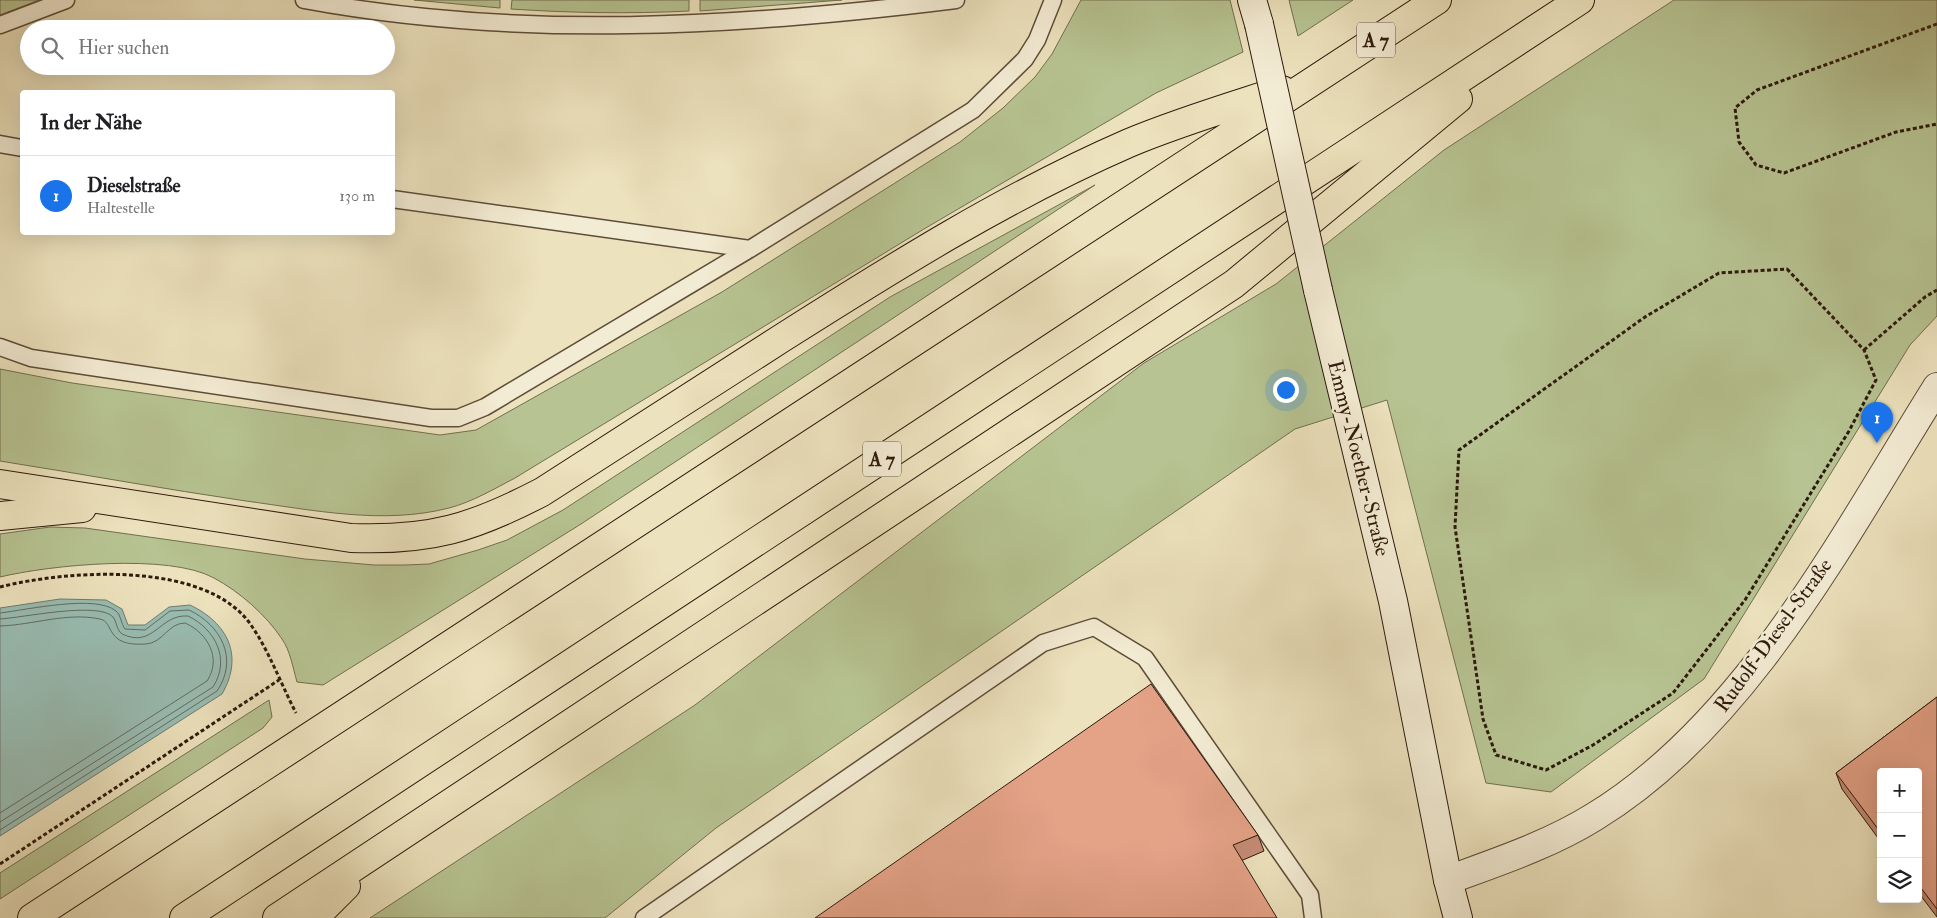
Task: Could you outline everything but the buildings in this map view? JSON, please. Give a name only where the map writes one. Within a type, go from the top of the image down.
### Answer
[{"type":"highway","name":"A 7","points":[[32,918],[1437,0]]},
{"type":"highway","name":"A 7","points":[[184,918],[1581,0]]},
{"type":"highway","points":[[277,918],[1234,284],[1372,168],[1581,0]]},
{"type":"highway","points":[[0,484],[351,538],[410,538],[445,532],[512,508],[542,492],[873,281],[942,239],[1006,204],[1086,164],[1170,127],[1314,80]]},
{"type":"highway","points":[[0,516],[136,505]]},
{"type":"highway","points":[[314,918],[396,838]]},
{"type":"street","name":"Emmy-Noether-Straße","points":[[1255,12],[1318,290],[1393,601],[1448,880],[1458,918]]},
{"type":"street","name":"Rudolf-Diesel-Straße","points":[[1448,880],[1522,852],[1593,818],[1651,777],[1706,726],[1744,682],[1815,582],[1937,387]]},
{"type":"lane","points":[[0,25],[66,0]]},
{"type":"lane","points":[[304,0],[391,13],[583,27],[696,24],[796,18],[956,0]]},
{"type":"lane","points":[[0,347],[16,354],[50,361],[431,418],[458,418],[485,407],[750,249],[973,110],[1024,59],[1037,40],[1053,0]]},
{"type":"lane","points":[[0,144],[20,148]]},
{"type":"lane","points":[[395,199],[750,249]]},
{"type":"lane","points":[[644,918],[1043,643],[1094,627],[1145,658],[1310,895],[1314,918]]},
{"type":"path","points":[[1937,24],[1757,90],[1735,108],[1739,142],[1756,165],[1784,173],[1896,132],[1937,124]]},
{"type":"path","points":[[1787,270],[1864,350],[1876,380],[1849,431],[1745,600],[1673,693],[1593,746],[1546,770],[1496,754],[1483,720],[1455,527],[1460,450],[1645,317],[1719,273],[1787,270]]},
{"type":"path","points":[[1864,350],[1925,297],[1937,290]]},
{"type":"path","points":[[0,587],[39,580],[93,576],[152,577],[192,585],[210,592],[238,610],[250,625],[308,738]]},
{"type":"path","points":[[0,864],[279,680]]},
{"type":"green space","points":[[0,0],[39,0],[0,15]]},
{"type":"green space","points":[[414,0],[500,0],[500,8]]},
{"type":"green space","points":[[512,0],[689,0],[689,11],[600,13],[511,9]]},
{"type":"green space","points":[[700,0],[842,0],[700,11]]},
{"type":"green space","points":[[1081,0],[1230,0],[1243,52],[1156,93],[924,229],[515,478],[474,499],[449,508],[424,513],[373,516],[322,512],[0,461],[0,369],[72,383],[440,435],[476,430],[722,292],[960,142],[1003,108],[1035,77],[1052,54]]},
{"type":"green space","points":[[1289,0],[1353,0],[1298,36]]},
{"type":"green space","points":[[1674,0],[1937,0],[1937,316],[1910,345],[1704,679],[1551,792],[1486,783],[1387,400],[1295,429],[716,828],[605,918],[370,918],[695,705],[1144,363],[1276,284],[1444,150]]},
{"type":"green space","points":[[1095,185],[581,524],[323,685],[297,682],[287,648],[268,621],[233,590],[214,578],[194,570],[140,564],[78,565],[0,577],[0,534],[50,527],[85,528],[305,559],[374,565],[429,564],[507,540],[563,510],[890,297]]},
{"type":"green space","points":[[269,700],[272,717],[263,728],[0,899],[0,873]]},
{"type":"water","points":[[60,599],[106,600],[122,609],[128,625],[145,625],[169,607],[190,605],[203,612],[223,631],[232,654],[232,667],[222,694],[0,836],[0,608]]},
{"type":"place","name":"Dieselstraße","points":[[1877,443]]}]
